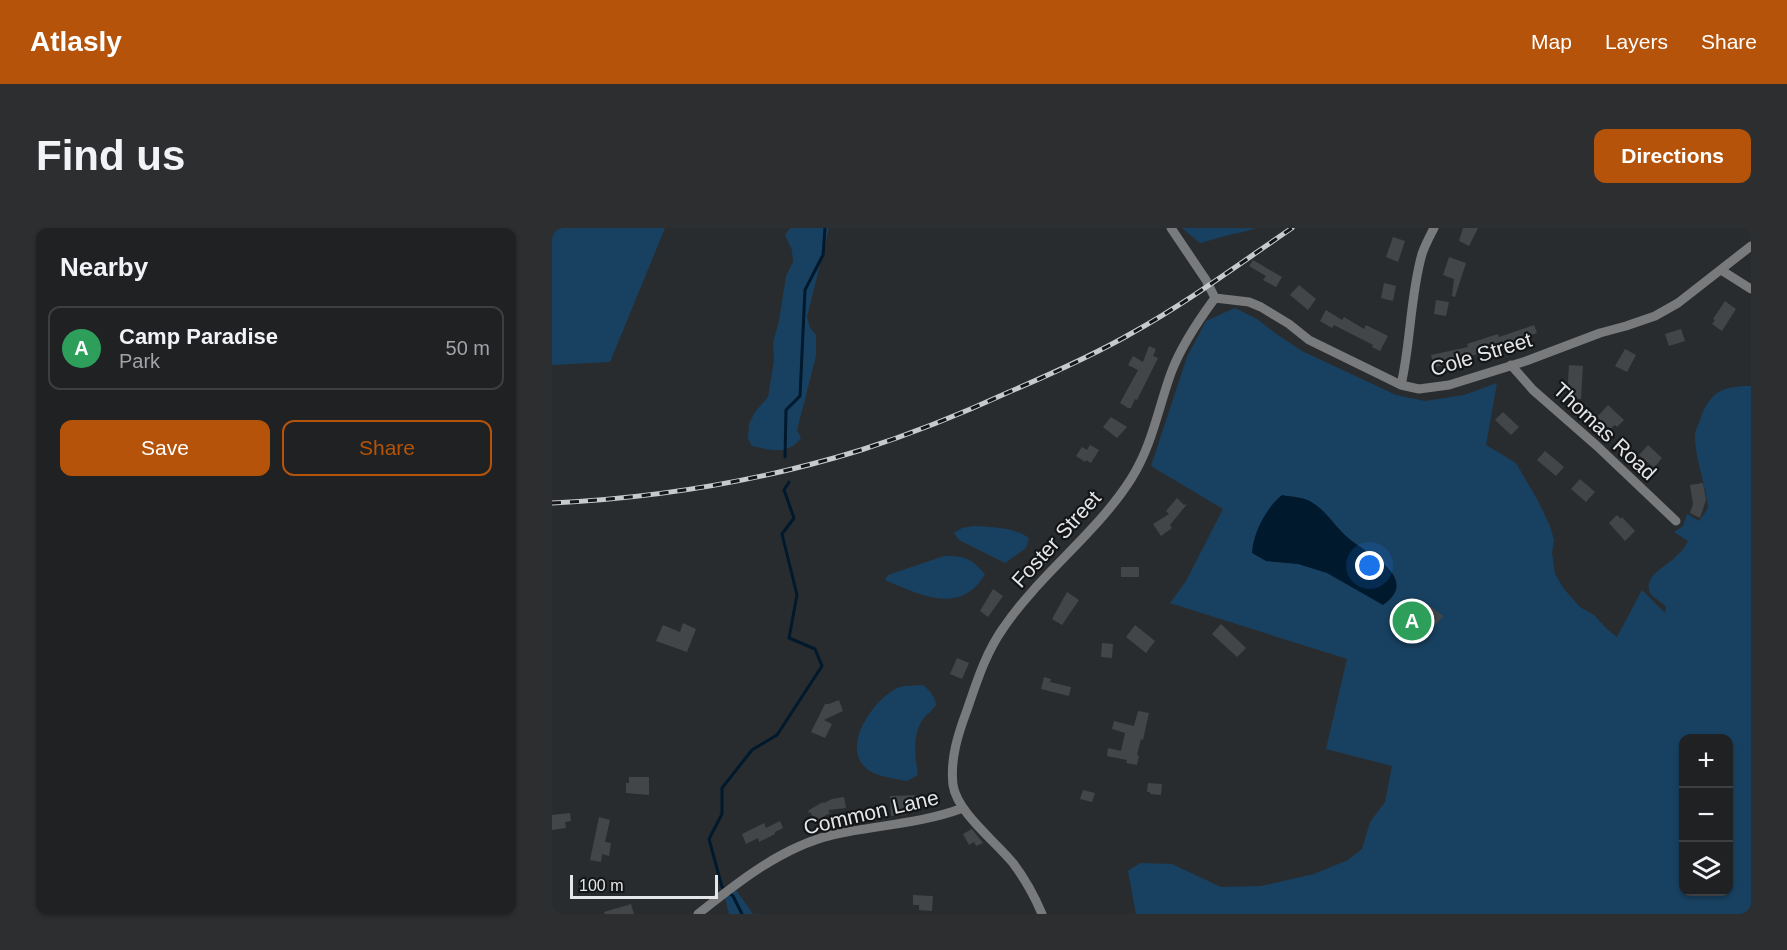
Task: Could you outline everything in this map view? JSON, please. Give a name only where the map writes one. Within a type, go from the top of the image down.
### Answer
[{"type":"street","points":[[1171,228],[1206,280],[1215,298]]},
{"type":"street","points":[[1401,385],[1407,361],[1423,252],[1434,228]]},
{"type":"street","name":"Cole Street","points":[[1215,298],[1249,302],[1261,307],[1309,340],[1401,385],[1427,389],[1449,385],[1655,316],[1678,303],[1751,246]]},
{"type":"street","points":[[1721,270],[1751,289]]},
{"type":"street","name":"Foster Street","points":[[963,808],[956,798],[952,767],[956,744],[983,664],[1003,627],[1131,480],[1154,430],[1172,371],[1197,324],[1215,298]]},
{"type":"street","name":"Thomas Road","points":[[1511,365],[1533,390],[1676,521]]},
{"type":"street","points":[[963,808],[1025,878],[1042,914]]},
{"type":"street","name":"Common Lane","points":[[698,914],[730,889],[808,842],[832,835],[938,817],[963,808]]},
{"type":"shaded area","points":[[552,228],[665,228],[610,362],[552,365]]},
{"type":"shaded area","points":[[792,228],[829,228],[807,317],[810,328],[816,335],[816,356],[797,430],[801,438],[790,447],[773,450],[752,446],[748,439],[749,424],[755,412],[768,397],[774,361],[773,342],[779,321],[786,276],[793,262],[792,250],[785,235]]},
{"type":"shaded area","points":[[1182,228],[1256,228],[1200,243]]},
{"type":"shaded area","points":[[1235,308],[1257,319],[1302,351],[1396,395],[1425,401],[1464,395],[1497,383],[1486,445],[1516,463],[1537,499],[1550,526],[1554,540],[1552,553],[1555,574],[1564,589],[1580,607],[1594,615],[1617,637],[1642,590],[1665,613],[1666,607],[1651,594],[1649,589],[1651,578],[1687,544],[1688,541],[1674,532],[1683,526],[1687,514],[1699,521],[1708,508],[1695,439],[1701,417],[1709,401],[1719,392],[1733,387],[1751,386],[1751,914],[1136,914],[1128,871],[1140,863],[1172,864],[1221,887],[1261,886],[1314,874],[1348,860],[1362,849],[1370,822],[1385,802],[1392,766],[1326,749],[1347,659],[1170,603],[1186,581],[1223,509],[1151,466],[1187,357],[1206,321]]},
{"type":"shaded area","points":[[1282,495],[1302,498],[1313,503],[1354,543],[1386,566],[1394,575],[1397,585],[1394,595],[1383,605],[1327,573],[1298,564],[1266,561],[1252,553],[1261,521]]},
{"type":"shaded area","points":[[973,526],[1002,528],[1023,534],[1029,538],[1026,548],[1005,563],[959,540],[954,533],[962,528]]},
{"type":"shaded area","points":[[944,556],[967,559],[976,564],[985,574],[975,587],[964,595],[952,598],[926,596],[885,580],[888,575]]},
{"type":"shaded area","points":[[923,685],[932,694],[936,705],[923,719],[917,732],[915,754],[918,775],[907,781],[868,770],[858,756],[857,745],[859,733],[872,710],[891,692],[902,686]]},
{"type":"shaded area","points":[[736,890],[753,914],[729,914],[725,898]]},
{"type":"building","points":[[1463,228],[1478,228],[1469,246],[1459,241]]},
{"type":"building","points":[[1393,237],[1405,241],[1398,262],[1386,257]]},
{"type":"building","points":[[1449,257],[1466,263],[1455,297],[1452,296],[1454,279],[1443,275]]},
{"type":"building","points":[[1253,260],[1282,277],[1276,287],[1263,280],[1266,276],[1249,266]]},
{"type":"building","points":[[1384,283],[1396,286],[1393,301],[1381,298]]},
{"type":"building","points":[[1299,285],[1316,299],[1308,310],[1290,295]]},
{"type":"building","points":[[1436,300],[1449,302],[1446,316],[1434,314]]},
{"type":"building","points":[[1725,301],[1736,309],[1722,331],[1712,324]]},
{"type":"building","points":[[1326,310],[1342,320],[1344,317],[1364,329],[1366,325],[1388,336],[1380,351],[1334,325],[1332,328],[1320,321]]},
{"type":"building","points":[[1534,325],[1537,333],[1528,336],[1529,340],[1509,348],[1507,343],[1492,348],[1493,350],[1434,367],[1431,355],[1468,347],[1467,344],[1498,334],[1499,337]]},
{"type":"building","points":[[1681,329],[1685,341],[1669,346],[1665,334]]},
{"type":"building","points":[[1149,346],[1156,349],[1153,356],[1158,358],[1137,400],[1135,399],[1131,408],[1128,408],[1120,403],[1138,370],[1128,365],[1133,356],[1143,362]]},
{"type":"building","points":[[1625,349],[1636,355],[1627,372],[1615,366]]},
{"type":"building","points":[[1569,365],[1583,366],[1581,399],[1567,398]]},
{"type":"building","points":[[1608,405],[1624,420],[1617,427],[1615,425],[1610,429],[1597,417]]},
{"type":"building","points":[[1503,412],[1519,427],[1511,435],[1495,420]]},
{"type":"building","points":[[1111,417],[1127,427],[1117,438],[1103,427]]},
{"type":"building","points":[[1090,445],[1099,450],[1091,463],[1076,456],[1082,447],[1087,450]]},
{"type":"building","points":[[1648,445],[1662,458],[1654,468],[1639,455]]},
{"type":"building","points":[[1545,451],[1564,467],[1556,476],[1537,460]]},
{"type":"building","points":[[1580,479],[1595,492],[1586,502],[1571,489]]},
{"type":"building","points":[[1703,483],[1706,500],[1700,518],[1690,513],[1693,504],[1690,485]]},
{"type":"building","points":[[1177,498],[1184,505],[1187,504],[1170,525],[1172,528],[1161,536],[1153,524],[1169,514],[1166,511]]},
{"type":"building","points":[[1617,515],[1621,519],[1622,517],[1635,531],[1625,541],[1609,523]]},
{"type":"building","points":[[1121,567],[1139,567],[1139,577],[1121,577]]},
{"type":"building","points":[[993,589],[1003,596],[988,617],[980,611]]},
{"type":"building","points":[[1067,592],[1079,600],[1062,625],[1052,619]]},
{"type":"building","points":[[1430,606],[1443,616],[1423,640],[1410,630]]},
{"type":"building","points":[[683,623],[696,629],[687,652],[656,641],[663,625],[680,632]]},
{"type":"building","points":[[1221,624],[1246,648],[1237,657],[1212,634]]},
{"type":"building","points":[[1135,625],[1155,641],[1146,653],[1126,637]]},
{"type":"building","points":[[1102,643],[1113,644],[1112,658],[1101,657]]},
{"type":"building","points":[[957,658],[969,663],[962,679],[950,674]]},
{"type":"building","points":[[1044,677],[1051,679],[1050,682],[1071,687],[1069,696],[1041,689]]},
{"type":"building","points":[[839,700],[843,711],[824,720],[832,724],[825,738],[811,732],[825,704]]},
{"type":"building","points":[[1138,711],[1149,713],[1137,755],[1139,756],[1137,765],[1126,763],[1127,760],[1107,756],[1108,748],[1121,751],[1125,733],[1112,729],[1114,721],[1134,726]]},
{"type":"building","points":[[629,777],[649,777],[649,795],[626,793],[626,783],[629,783]]},
{"type":"building","points":[[1148,783],[1162,784],[1161,795],[1147,792]]},
{"type":"building","points":[[1083,790],[1095,793],[1092,802],[1080,799]]},
{"type":"building","points":[[921,795],[921,808],[906,809],[906,815],[891,816],[890,796]]},
{"type":"building","points":[[844,797],[846,808],[828,810],[830,813],[816,821],[810,812],[808,813],[809,810],[823,802]]},
{"type":"building","points":[[570,813],[571,821],[565,822],[566,828],[552,830],[552,815]]},
{"type":"building","points":[[599,817],[610,820],[605,842],[611,843],[609,856],[602,854],[601,862],[590,860]]},
{"type":"building","points":[[780,821],[783,828],[775,834],[759,842],[758,838],[746,844],[742,834],[764,823],[766,828]]},
{"type":"building","points":[[972,829],[983,843],[976,846],[974,842],[969,845],[963,834]]},
{"type":"building","points":[[913,895],[933,896],[932,911],[919,910],[919,905],[913,905]]},
{"type":"building","points":[[631,904],[634,914],[605,914],[604,912]]},
{"type":"waterway","points":[[785,457],[786,410],[800,396],[805,290],[823,255],[825,228]]},
{"type":"waterway","points":[[742,914],[733,896],[722,887],[709,839],[722,814],[722,788],[752,750],[777,735],[822,666],[815,649],[789,638],[797,595],[782,534],[794,518],[784,490],[789,482]]},
{"type":"railway","points":[[552,503],[630,497],[747,479],[823,461],[917,430],[973,408],[1087,357],[1117,341],[1193,296],[1292,228]]},
{"type":"place","name":"Camp Paradise","points":[[1412,621]]}]
